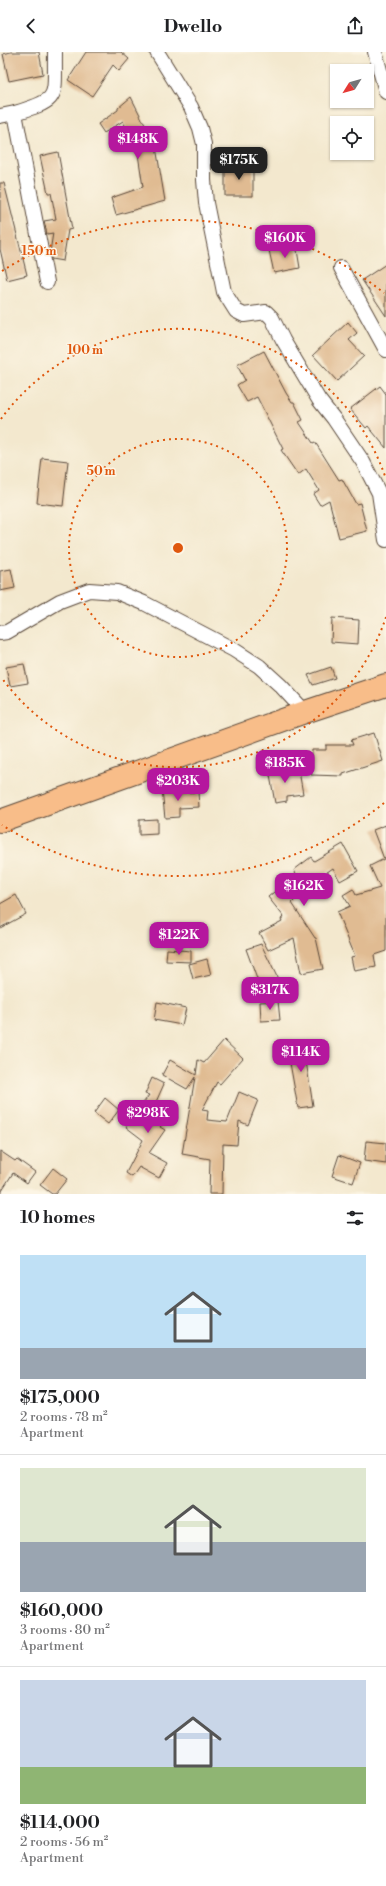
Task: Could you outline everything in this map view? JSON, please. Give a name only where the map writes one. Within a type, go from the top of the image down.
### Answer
[{"type":"main road","points":[[0,821],[305,712],[386,686]]},
{"type":"street","points":[[0,116],[44,104],[54,93],[55,52]]},
{"type":"street","points":[[157,52],[191,107],[200,128],[204,144],[204,180],[206,203],[224,292],[236,311],[244,316],[266,312],[272,318],[283,340],[319,400],[334,419],[363,462],[379,493],[384,504],[386,540]]},
{"type":"street","points":[[375,52],[386,92]]},
{"type":"street","points":[[15,113],[47,282]]},
{"type":"street","points":[[341,268],[386,350]]},
{"type":"street","points":[[0,633],[7,632],[60,601],[89,590],[116,592],[144,603],[234,650],[259,666],[282,686],[305,712]]},
{"type":"building","points":[[11,52],[39,52],[43,74],[9,81],[3,54]]},
{"type":"building","points":[[86,52],[121,52],[129,59],[119,71],[113,65],[92,96],[68,80]]},
{"type":"building","points":[[131,97],[156,147],[165,201],[116,215],[111,198],[143,187],[138,154],[123,121],[104,133],[98,124],[118,110],[118,108]]},
{"type":"building","points":[[58,152],[72,229],[68,230],[63,261],[51,259],[50,252],[53,233],[47,234],[44,221],[56,219],[51,193],[48,193],[40,156]]},
{"type":"building","points":[[225,166],[253,167],[253,196],[225,196]]},
{"type":"building","points":[[0,183],[4,183],[27,275],[7,280],[0,249]]},
{"type":"building","points":[[296,244],[300,268],[274,273],[269,250]]},
{"type":"building","points":[[386,264],[386,316],[362,280]]},
{"type":"building","points":[[348,322],[357,333],[349,340],[364,356],[337,381],[313,355]]},
{"type":"building","points":[[264,351],[286,393],[292,402],[294,402],[303,420],[299,422],[313,443],[315,442],[339,480],[342,479],[356,504],[360,503],[367,531],[339,538],[329,500],[320,505],[313,494],[319,490],[306,469],[298,475],[281,450],[283,449],[257,397],[247,402],[237,385],[245,380],[237,365]]},
{"type":"building","points":[[380,386],[386,394],[386,448],[368,426],[366,428],[350,409]]},
{"type":"building","points":[[42,458],[68,461],[63,506],[37,503]]},
{"type":"building","points":[[11,569],[15,588],[0,591],[0,571]]},
{"type":"building","points":[[332,618],[359,620],[358,644],[331,642]]},
{"type":"building","points":[[24,664],[28,683],[10,686],[6,667]]},
{"type":"building","points":[[331,667],[335,678],[313,685],[308,675]]},
{"type":"building","points":[[374,733],[383,761],[343,774],[343,776],[311,775],[312,750],[326,750],[326,745],[353,745],[351,740]]},
{"type":"building","points":[[282,768],[283,773],[299,771],[303,794],[287,796],[287,801],[275,803],[269,770]]},
{"type":"building","points":[[177,788],[177,793],[198,792],[199,807],[179,808],[179,817],[165,818],[162,789]]},
{"type":"building","points":[[157,819],[157,834],[139,835],[139,820]]},
{"type":"building","points":[[386,825],[386,951],[374,955],[376,967],[354,971],[351,957],[355,956],[337,912],[350,906],[343,895],[353,889],[356,895],[380,888],[370,866],[384,859],[373,830]]},
{"type":"building","points":[[343,844],[358,871],[340,881],[333,868],[291,897],[294,901],[292,903],[316,938],[323,969],[301,973],[294,938],[268,950],[259,933],[282,921],[281,919],[284,917],[268,897],[296,874],[294,870],[311,857],[314,861]]},
{"type":"building","points":[[16,895],[26,914],[0,928],[0,904]]},
{"type":"building","points":[[261,944],[279,981],[261,990],[246,949]]},
{"type":"building","points":[[167,949],[191,951],[191,962],[166,961]]},
{"type":"building","points":[[207,959],[211,975],[193,979],[189,964]]},
{"type":"building","points":[[278,1001],[280,1020],[261,1021],[260,1002]]},
{"type":"building","points":[[157,1002],[186,1008],[182,1025],[154,1020]]},
{"type":"building","points":[[224,1040],[243,1058],[220,1084],[217,1082],[202,1110],[208,1111],[207,1120],[227,1122],[239,1092],[258,1100],[248,1125],[239,1121],[237,1145],[223,1144],[222,1194],[209,1194],[210,1159],[182,1154],[195,1077],[187,1089],[162,1075],[170,1060],[196,1075],[198,1060],[204,1063]]},
{"type":"building","points":[[310,1042],[313,1060],[306,1061],[313,1106],[298,1108],[287,1046]]},
{"type":"building","points":[[152,1078],[164,1084],[151,1113],[164,1122],[160,1127],[165,1130],[149,1153],[167,1163],[159,1178],[139,1167],[132,1177],[126,1173],[143,1140],[126,1127],[149,1095],[145,1094]]},
{"type":"building","points":[[105,1098],[119,1110],[108,1124],[94,1113]]},
{"type":"building","points":[[366,1141],[386,1143],[386,1164],[364,1161]]},
{"type":"building","points":[[0,1151],[15,1161],[17,1159],[35,1172],[27,1183],[13,1173],[0,1193]]},
{"type":"building","points":[[339,1155],[360,1163],[353,1183],[332,1176]]},
{"type":"building","points":[[53,1168],[67,1179],[55,1194],[52,1194],[40,1185]]}]
